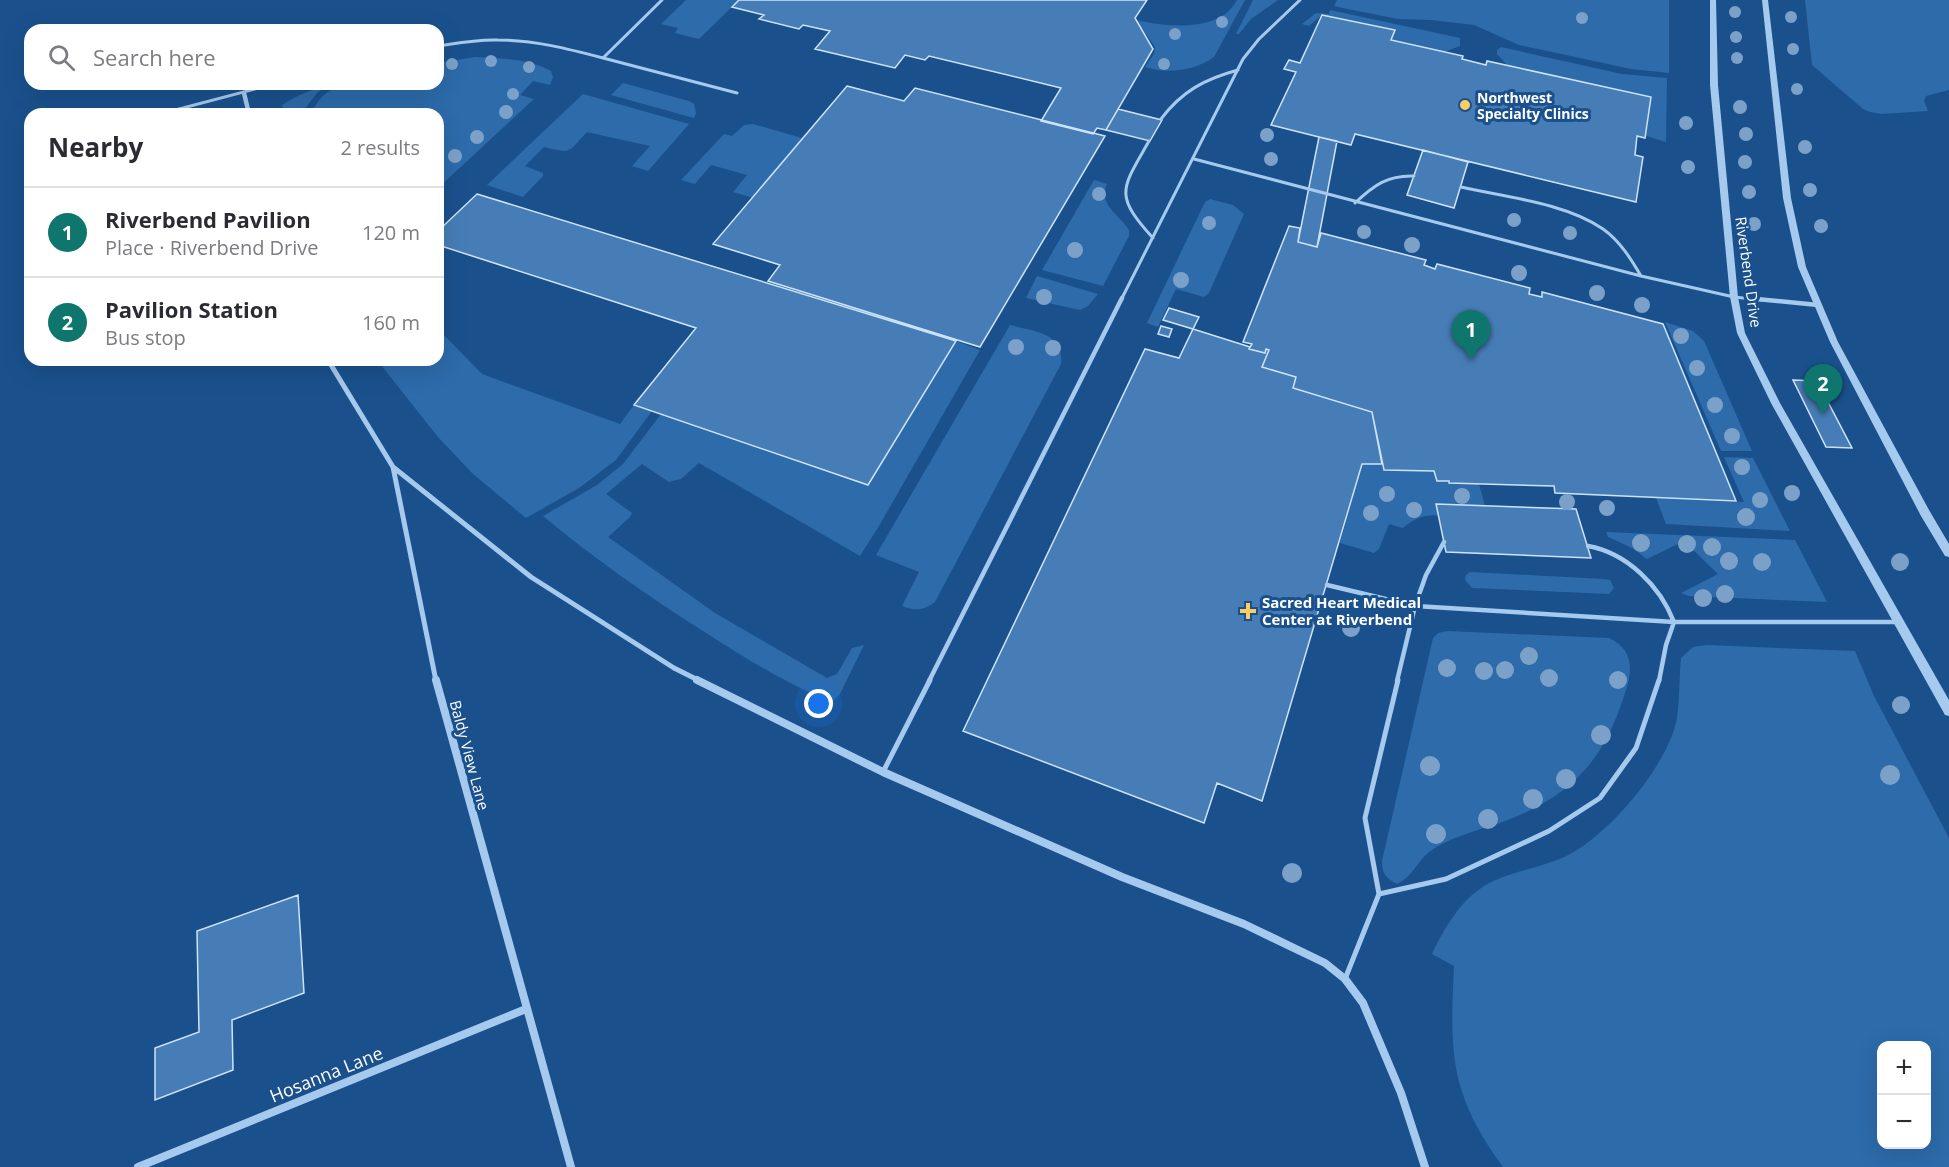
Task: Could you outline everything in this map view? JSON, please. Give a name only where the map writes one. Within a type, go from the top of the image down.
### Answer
[{"type":"street","name":"Riverbend Drive","points":[[1713,0],[1714,85],[1734,297],[1741,333],[1776,403],[1949,711]]},
{"type":"street","points":[[1765,0],[1786,198],[1802,267],[1834,342],[1925,513],[1949,553]]},
{"type":"street","points":[[244,93],[248,108]]},
{"type":"street","name":"Baldy View Lane","points":[[332,366],[393,468],[430,658],[571,1167]]},
{"type":"street","points":[[393,468],[531,577],[674,668],[883,772],[1122,877],[1284,941],[1325,963],[1345,979],[1363,1003],[1401,1093],[1425,1167]]},
{"type":"street","name":"Hosanna Lane","points":[[138,1167],[526,1009]]},
{"type":"lane","points":[[603,58],[662,0]]},
{"type":"lane","points":[[883,772],[1194,159],[1204,133],[1238,70],[1259,39],[1300,0]]},
{"type":"lane","points":[[444,45],[477,40],[506,40],[560,47],[737,93]]},
{"type":"lane","points":[[1161,120],[1171,104],[1193,85],[1238,70]]},
{"type":"lane","points":[[184,108],[254,90]]},
{"type":"lane","points":[[1149,141],[1124,186],[1124,202],[1132,217],[1153,238]]},
{"type":"lane","points":[[1194,159],[1641,276],[1734,297],[1818,305]]},
{"type":"lane","points":[[1355,203],[1377,182],[1392,176],[1414,176]]},
{"type":"lane","points":[[1461,187],[1581,216],[1602,227],[1620,243],[1641,276]]},
{"type":"lane","points":[[1345,979],[1379,894],[1365,818],[1415,606],[1426,575],[1444,542]]},
{"type":"lane","points":[[1379,894],[1446,879],[1549,831],[1600,798],[1636,748],[1658,684],[1666,645],[1674,621],[1666,601],[1635,568],[1604,549],[1588,546]]},
{"type":"lane","points":[[1327,585],[1415,606],[1674,621],[1898,622]]},
{"type":"shaded area","points":[[686,0],[739,0],[699,39],[675,33],[678,28],[661,24]]},
{"type":"shaded area","points":[[1237,0],[1245,0],[1214,57],[1181,70],[1171,71],[1145,67],[1154,54],[1155,47],[1136,20],[1177,25],[1205,23],[1229,11]]},
{"type":"shaded area","points":[[1253,0],[1278,0],[1251,19],[1239,34],[1236,34]]},
{"type":"shaded area","points":[[1337,0],[1669,0],[1669,73],[1631,69],[1519,45],[1474,25],[1398,19],[1334,6]]},
{"type":"shaded area","points":[[1805,0],[1949,0],[1949,90],[1926,96],[1924,101],[1928,111],[1881,114],[1863,109],[1812,65]]},
{"type":"shaded area","points":[[1330,10],[1460,38],[1460,46],[1444,52],[1391,40],[1394,30],[1322,15],[1309,26],[1302,24],[1316,13],[1329,14]]},
{"type":"shaded area","points":[[1501,47],[1622,74],[1667,78],[1666,142],[1646,136],[1651,97],[1508,66],[1497,54],[1497,50]]},
{"type":"shaded area","points":[[475,57],[504,59],[542,67],[551,71],[553,77],[550,85],[533,81],[520,95],[534,99],[444,182],[444,108],[314,108],[324,95],[332,90],[444,90],[444,62]]},
{"type":"shaded area","points":[[623,83],[689,101],[694,104],[696,113],[694,118],[611,95]]},
{"type":"shaded area","points":[[321,90],[306,108],[283,108],[282,105],[304,93]]},
{"type":"shaded area","points":[[583,94],[689,124],[648,171],[632,166],[650,146],[587,132],[569,150],[560,151],[544,147],[525,166],[543,173],[543,176],[523,197],[487,185]]},
{"type":"shaded area","points":[[753,124],[802,138],[753,198],[733,192],[747,175],[711,165],[695,184],[681,180],[724,134],[732,136],[744,125]]},
{"type":"shaded area","points":[[1094,180],[1107,184],[1105,198],[1107,204],[1129,230],[1129,236],[1103,286],[1042,270]]},
{"type":"shaded area","points":[[1210,199],[1233,205],[1244,214],[1209,293],[1204,297],[1176,289],[1158,327],[1147,323],[1205,202]]},
{"type":"shaded area","points":[[1037,276],[1098,294],[1088,306],[1080,310],[1026,298]]},
{"type":"shaded area","points":[[1665,322],[1693,331],[1704,341],[1752,451],[1721,451]]},
{"type":"shaded area","points":[[1010,325],[1053,339],[1061,353],[1061,364],[935,602],[919,609],[902,606],[919,572],[876,555]]},
{"type":"shaded area","points":[[444,335],[482,374],[620,424],[634,405],[652,411],[616,460],[579,488],[526,518],[472,473],[438,437],[382,366],[444,366]]},
{"type":"shaded area","points":[[956,341],[980,350],[860,556],[699,463],[681,479],[669,482],[642,464],[606,494],[632,513],[608,537],[715,613],[827,678],[837,674],[852,648],[864,645],[840,694],[832,702],[766,670],[682,618],[601,562],[543,516],[597,485],[623,464],[661,414],[868,485]]},
{"type":"shaded area","points":[[1724,457],[1753,458],[1790,531],[1666,524],[1656,498],[1744,502]]},
{"type":"shaded area","points":[[1362,464],[1382,464],[1384,470],[1434,471],[1449,483],[1479,484],[1485,506],[1436,504],[1438,515],[1419,518],[1403,528],[1389,524],[1379,549],[1374,553],[1340,543]]},
{"type":"shaded area","points":[[1606,532],[1795,540],[1827,602],[1688,596],[1681,593],[1718,574],[1684,541],[1647,559],[1632,548],[1608,537]]},
{"type":"shaded area","points":[[1470,572],[1604,579],[1610,580],[1614,588],[1609,594],[1472,588],[1465,580],[1466,575]]},
{"type":"shaded area","points":[[1447,631],[1609,638],[1621,646],[1628,656],[1630,669],[1628,683],[1609,734],[1583,772],[1566,788],[1524,813],[1462,835],[1436,847],[1407,877],[1397,884],[1385,875],[1382,861],[1433,638],[1438,633]]},
{"type":"shaded area","points":[[1707,645],[1855,651],[1874,696],[1949,838],[1949,1167],[1503,1167],[1472,1117],[1457,1072],[1454,1049],[1452,1024],[1454,966],[1432,954],[1453,917],[1475,892],[1501,878],[1557,860],[1575,851],[1594,838],[1631,801],[1648,779],[1671,737],[1677,718],[1681,658],[1693,647]]},
{"type":"building","points":[[739,0],[1147,0],[1135,18],[1153,49],[1106,130],[1097,128],[1093,134],[1041,121],[1061,88],[929,56],[925,60],[905,55],[895,68],[815,49],[830,31],[803,25],[799,29],[759,19],[764,15],[732,7]]},
{"type":"building","name":"Northwest Specialty Clinics","points":[[1322,15],[1395,30],[1391,40],[1463,56],[1462,59],[1486,65],[1487,61],[1651,97],[1645,138],[1637,136],[1635,155],[1643,157],[1636,202],[1355,134],[1351,145],[1271,125],[1296,72],[1284,69],[1289,60],[1300,63]]},
{"type":"building","points":[[847,86],[904,101],[915,88],[1105,136],[980,347],[768,281],[780,265],[713,244]]},
{"type":"building","points":[[1118,109],[1162,120],[1150,141],[1106,130]]},
{"type":"building","points":[[1319,137],[1337,141],[1317,247],[1298,242]]},
{"type":"building","points":[[1423,150],[1468,162],[1454,208],[1407,195]]},
{"type":"building","points":[[477,194],[956,341],[868,485],[634,405],[696,328],[444,247],[444,225]]},
{"type":"building","points":[[1289,226],[1300,228],[1298,242],[1317,247],[1321,233],[1426,260],[1424,265],[1435,269],[1437,264],[1530,288],[1529,294],[1542,297],[1542,292],[1663,324],[1736,501],[1555,493],[1554,486],[1449,483],[1449,481],[1437,481],[1434,471],[1384,470],[1372,412],[1293,388],[1296,377],[1262,367],[1269,350],[1266,349],[1265,353],[1249,349],[1252,344],[1243,342]]},
{"type":"building","points":[[1169,308],[1199,317],[1193,329],[1163,320]]},
{"type":"building","points":[[1161,326],[1172,329],[1169,337],[1158,334]]},
{"type":"building","points":[[1193,329],[1250,347],[1249,349],[1265,353],[1266,349],[1269,350],[1262,367],[1296,377],[1293,388],[1372,412],[1382,464],[1362,464],[1262,801],[1217,783],[1204,823],[963,731],[1145,349],[1179,358]]},
{"type":"building","points":[[1793,380],[1817,381],[1852,448],[1826,447]]},
{"type":"building","points":[[1436,504],[1576,509],[1591,558],[1446,552]]},
{"type":"building","points":[[298,895],[304,993],[232,1020],[233,1070],[155,1100],[155,1048],[199,1032],[197,931]]},
{"type":"place","name":"Northwest Specialty Clinics","points":[[1465,105]]},
{"type":"place","name":"Riverbend Pavilion","points":[[1471,360]]},
{"type":"place","name":"Pavilion Station","points":[[1823,414]]},
{"type":"place","name":"Sacred Heart Medical Center at Riverbend","points":[[1248,611]]}]
